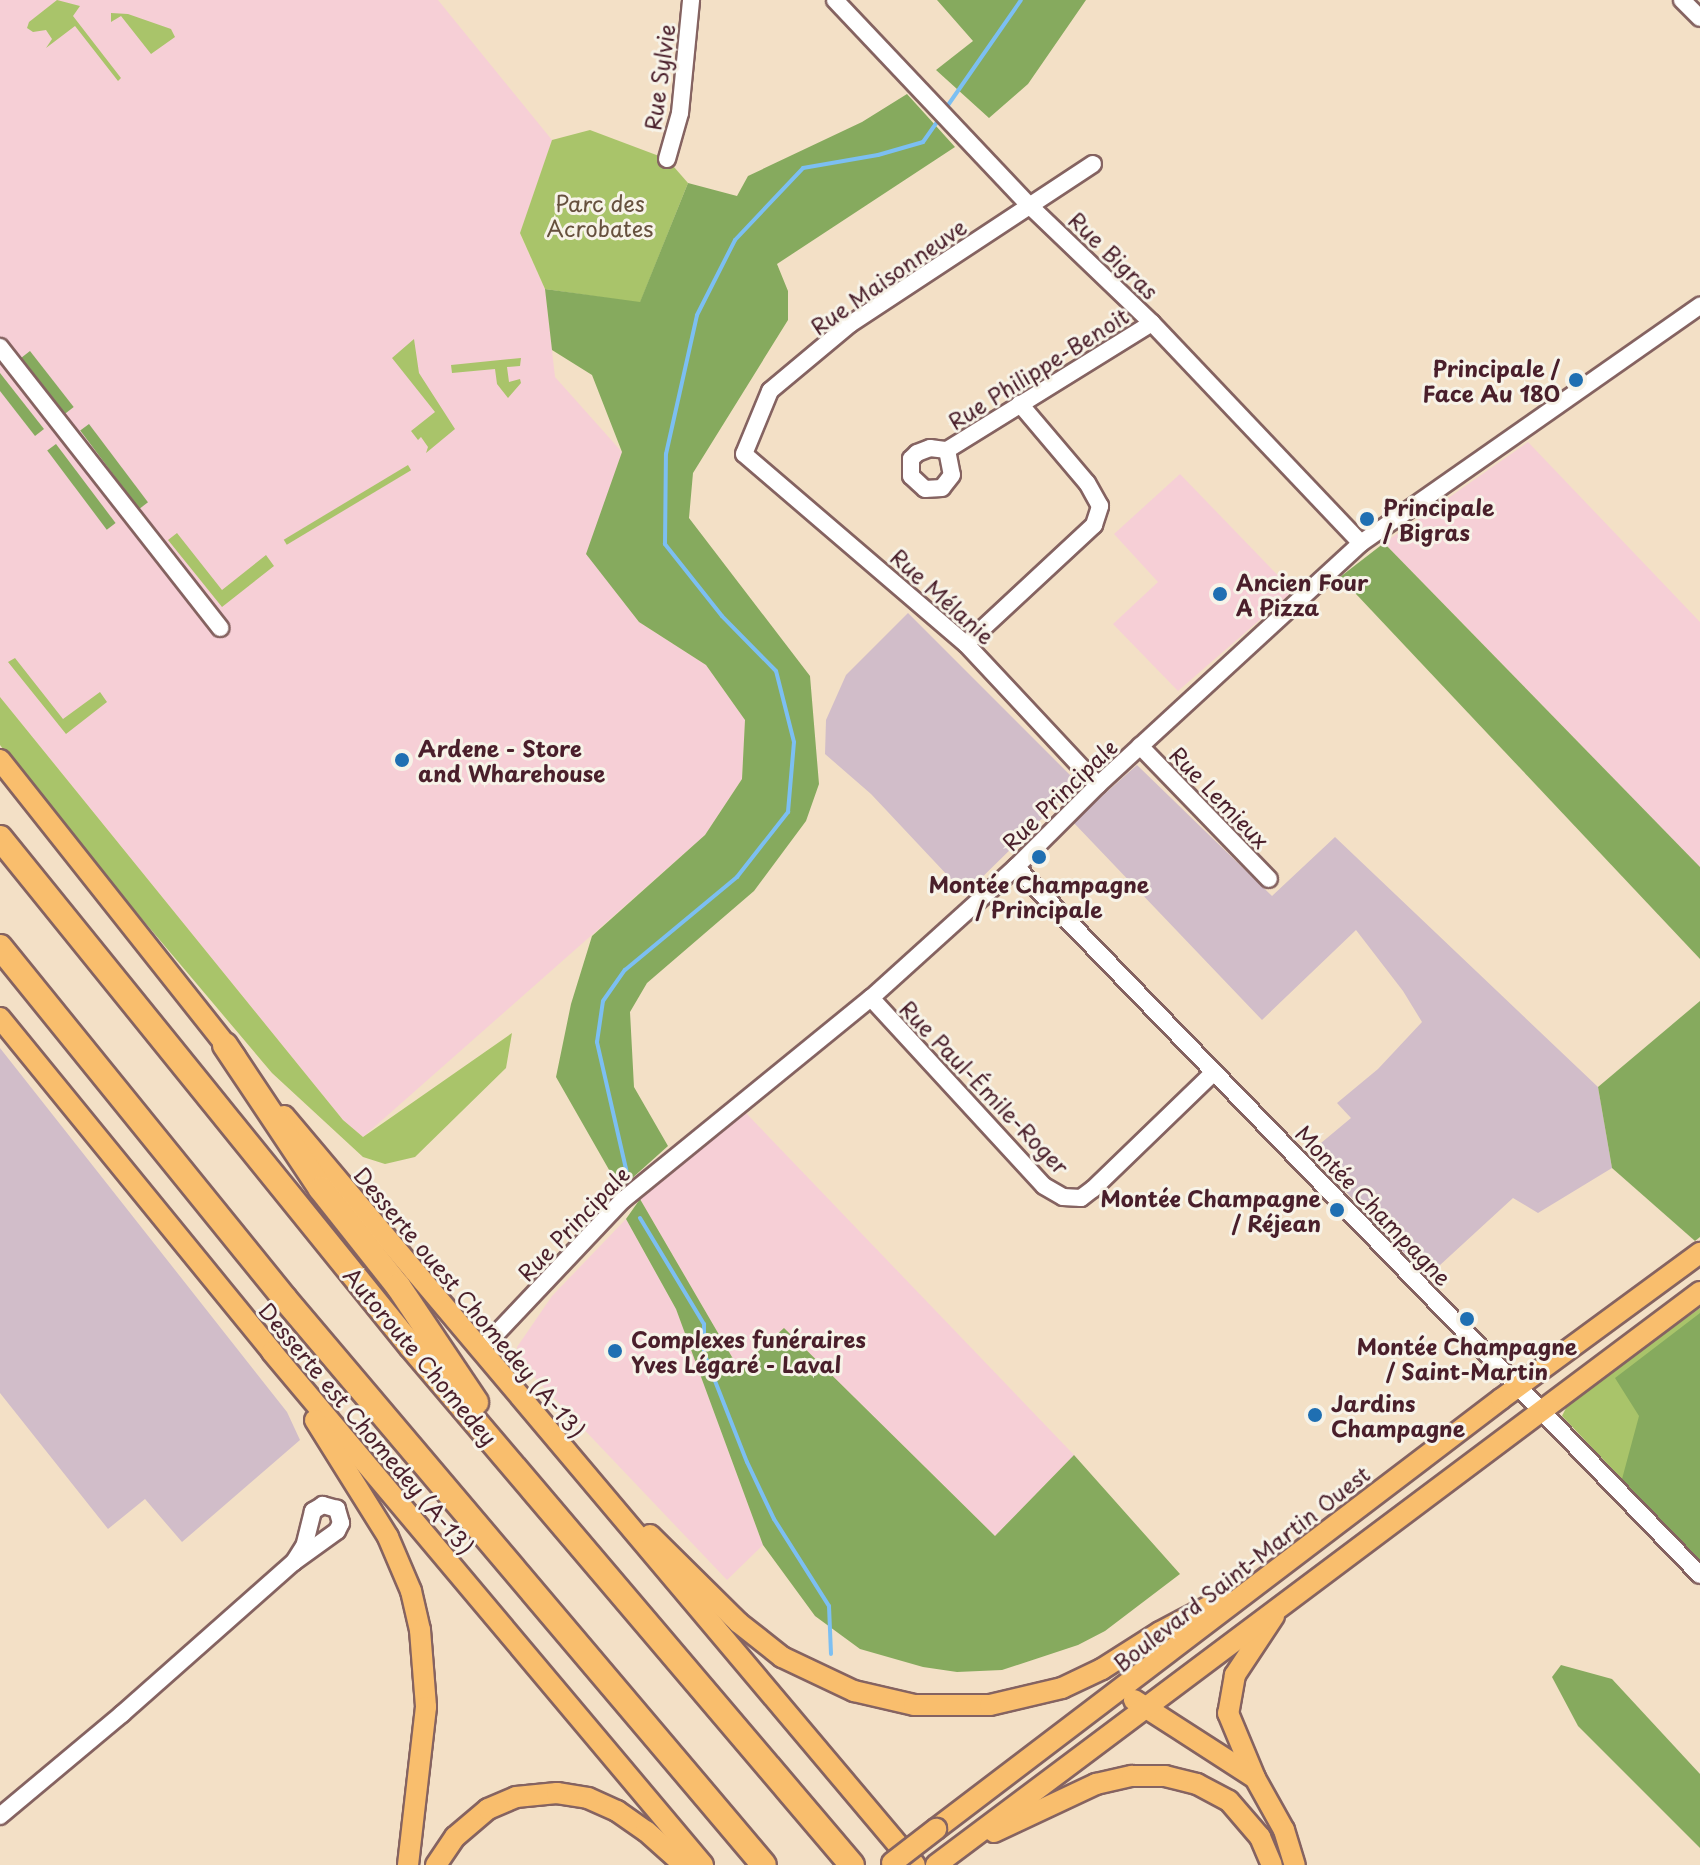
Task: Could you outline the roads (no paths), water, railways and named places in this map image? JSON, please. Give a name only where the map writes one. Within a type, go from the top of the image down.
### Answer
[{"type":"highway","name":"Autoroute Chomedey","points":[[0,838],[275,1180],[852,1865]]},
{"type":"highway","points":[[0,947],[285,1299],[764,1865]]},
{"type":"highway","points":[[225,1045],[321,1189],[398,1286],[547,1506]]},
{"type":"main road","name":"Desserte ouest Chomedey (A-13)","points":[[0,760],[225,1045],[915,1865]]},
{"type":"main road","name":"Desserte est Chomedey (A-13)","points":[[0,1018],[272,1352],[703,1865]]},
{"type":"main road","name":"Boulevard Saint-Martin Ouest","points":[[889,1865],[1700,1253]]},
{"type":"main road","points":[[936,1865],[1700,1292]]},
{"type":"main road","points":[[272,1352],[381,1525],[404,1571],[416,1611],[425,1662],[426,1707],[408,1865]]},
{"type":"main road","points":[[583,1472],[771,1650],[841,1687],[901,1703],[959,1707],[990,1705],[1062,1688],[1102,1669],[1160,1632],[1273,1573]]},
{"type":"main road","points":[[1280,1606],[1235,1675],[1228,1698],[1233,1729],[1255,1778],[1278,1816],[1295,1865]]},
{"type":"main road","points":[[1121,1691],[1233,1767],[1255,1778]]},
{"type":"main road","points":[[954,1851],[1096,1784],[1132,1776],[1165,1776],[1197,1784],[1229,1801],[1253,1827],[1272,1865]]},
{"type":"main road","points":[[436,1865],[455,1837],[479,1815],[516,1797],[547,1793],[578,1796],[617,1811],[646,1831],[684,1865]]},
{"type":"street","name":"Rue Sylvie","points":[[667,159],[680,113],[691,0]]},
{"type":"street","name":"Rue Bigras","points":[[835,0],[1030,206],[1152,323],[1361,543]]},
{"type":"street","points":[[1682,0],[1700,18]]},
{"type":"street","name":"Rue Maisonneuve","points":[[744,454],[770,391],[850,324],[1093,164]]},
{"type":"street","name":"Rue Principale","points":[[480,1351],[623,1200],[871,998],[1016,867],[1098,785],[1361,543],[1700,306]]},
{"type":"street","name":"Rue Philippe-Benoit","points":[[947,450],[1152,323]]},
{"type":"street","points":[[0,347],[220,628]]},
{"type":"street","points":[[966,644],[1094,525],[1100,506],[1087,483],[1020,404]]},
{"type":"street","name":"Rue Mélanie","points":[[744,454],[966,644],[1098,785]]},
{"type":"street","name":"Rue Lemieux","points":[[1140,746],[1269,879]]},
{"type":"street","name":"Montée Champagne","points":[[1016,867],[1700,1575]]},
{"type":"street","name":"Rue Paul-Émile-Roger","points":[[871,998],[1044,1186],[1063,1197],[1081,1198],[1093,1189],[1214,1072]]},
{"type":"street","points":[[0,1816],[122,1714],[294,1562]]},
{"type":"waterway","points":[[946,108],[1021,0]]},
{"type":"waterway","points":[[629,1182],[597,1042],[603,1001],[625,970],[737,877],[788,812],[794,742],[776,671],[722,616],[665,544],[666,454],[697,315],[735,240],[803,168],[878,155],[923,142],[939,119]]},
{"type":"waterway","points":[[640,1218],[704,1324],[704,1353],[747,1462],[774,1519],[829,1606],[831,1654]]},
{"type":"place","name":"Principale / Face Au 180","points":[[1576,380]]},
{"type":"place","name":"Principale / Bigras","points":[[1367,519]]},
{"type":"place","name":"Ancien Four A Pizza","points":[[1220,594]]},
{"type":"place","name":"Ardene - Store and Wharehouse","points":[[402,760]]},
{"type":"place","name":"Montée Champagne / Principale","points":[[1039,857]]},
{"type":"place","name":"Montée Champagne / Réjean","points":[[1337,1210]]},
{"type":"place","name":"Montée Champagne / Saint-Martin","points":[[1467,1319]]},
{"type":"place","name":"Complexes funéraires Yves Légaré - Laval","points":[[615,1351]]},
{"type":"place","name":"Jardins Champagne","points":[[1315,1415]]},
{"type":"park label","name":"Parc des Acrobates","points":[[600,214]]}]
